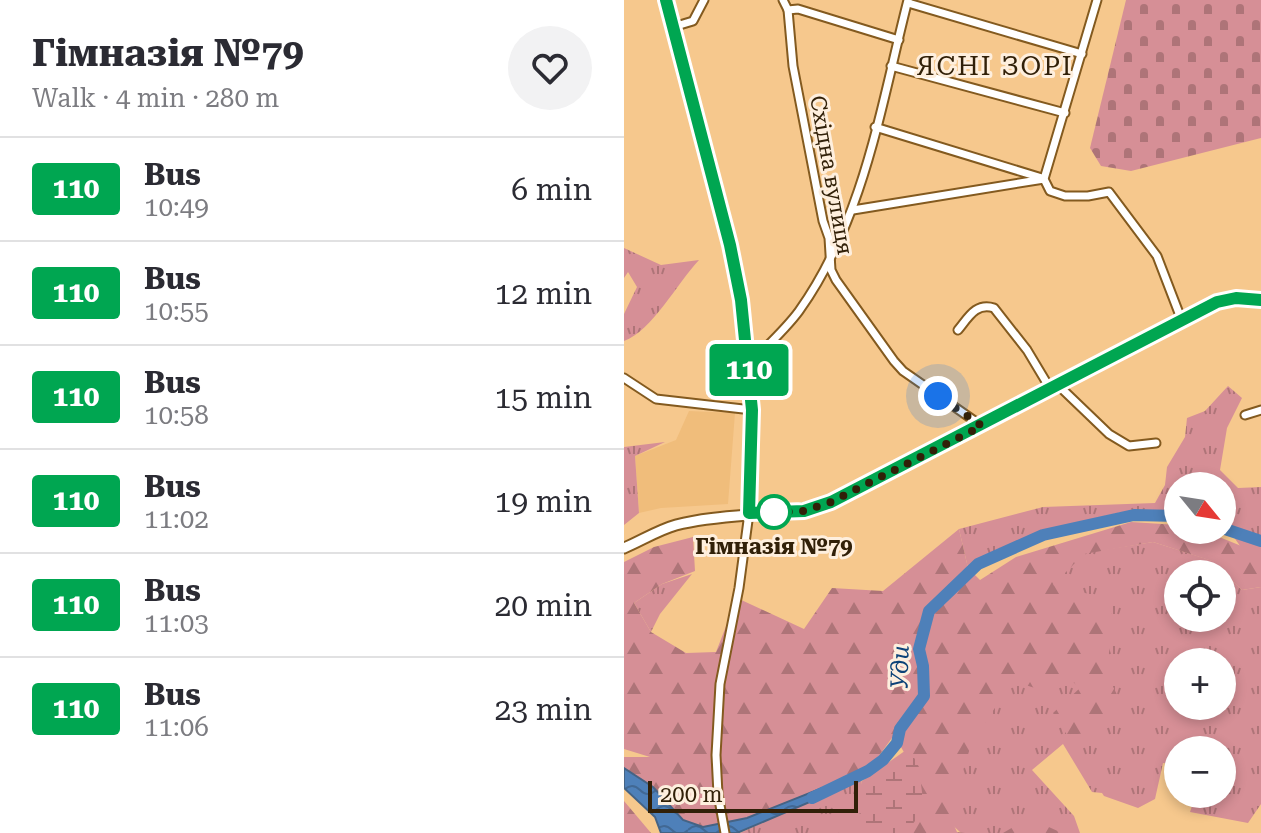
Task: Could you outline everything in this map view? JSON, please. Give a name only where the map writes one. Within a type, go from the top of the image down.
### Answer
[{"type":"main road","points":[[666,0],[730,245],[741,300],[752,410],[749,513]]},
{"type":"main road","points":[[624,548],[674,526],[749,513],[804,511],[831,502],[1227,299],[1261,300]]},
{"type":"street","points":[[673,27],[693,21],[704,0]]},
{"type":"street","points":[[783,0],[788,10],[798,9],[899,40]]},
{"type":"street","points":[[1097,0],[1044,179],[1050,191],[1077,196],[1109,192],[1157,256],[1182,321]]},
{"type":"street","points":[[749,364],[796,316],[829,260],[853,210],[908,2],[1082,54]]},
{"type":"street","name":"Східна вулиця","points":[[788,10],[793,66],[829,238],[829,260],[836,280],[903,371],[982,426]]},
{"type":"street","points":[[891,66],[1065,113]]},
{"type":"street","points":[[875,127],[1044,179]]},
{"type":"street","points":[[853,210],[1044,179]]},
{"type":"street","points":[[958,330],[977,307],[985,305],[994,308],[1055,388],[1109,434],[1129,446],[1156,443]]},
{"type":"street","points":[[624,378],[656,399],[752,410]]},
{"type":"street","points":[[1245,415],[1261,410]]},
{"type":"street","points":[[725,833],[719,804],[716,755],[720,684],[739,588],[749,513]]},
{"type":"shaded area","points":[[689,411],[735,413],[728,504],[661,508],[639,513],[635,456],[676,440]]},
{"type":"green space","points":[[1126,0],[1261,0],[1261,138],[1131,171],[1101,166],[1090,148]]},
{"type":"green space","points":[[624,248],[661,265],[699,260],[645,327],[624,341],[624,314],[637,287],[628,272],[624,278]]},
{"type":"green space","points":[[1228,386],[1242,398],[1227,428],[1222,472],[1166,472],[1185,437],[1187,418],[1205,411]]},
{"type":"green space","points":[[665,442],[635,456],[639,513],[624,525],[624,447]]},
{"type":"green space","points":[[1236,486],[1261,487],[1261,537],[1236,528]]},
{"type":"green space","points":[[1164,487],[1164,511],[1122,512],[1054,528],[968,568],[959,529],[1043,507],[1155,503]]},
{"type":"green space","points":[[1131,522],[1164,524],[1164,544],[1236,544],[1261,554],[1261,587],[1242,590],[1236,584],[1236,560],[1209,560],[1153,542],[1084,554],[1053,585],[1109,599],[1113,626],[1106,672],[1120,701],[1089,733],[1067,735],[1053,713],[1080,688],[1065,675],[1038,689],[1013,681],[972,742],[949,814],[957,832],[965,833],[905,833],[916,773],[894,735],[876,760],[851,778],[747,818],[703,827],[683,820],[653,787],[624,768],[624,757],[650,757],[624,749],[624,562],[654,547],[693,537],[695,571],[662,584],[634,603],[651,632],[686,653],[716,652],[737,598],[804,629],[832,588],[883,591],[959,529],[968,568],[980,580],[1016,557]],"holes":[[[965,572],[918,633],[946,588]]]},
{"type":"green space","points":[[1236,535],[1261,544],[1261,576],[1236,540]]},
{"type":"green space","points":[[1153,542],[1210,560],[1164,560],[1164,632],[1236,632],[1236,584],[1242,590],[1261,587],[1261,804],[1248,823],[1190,812],[1191,808],[1236,808],[1236,736],[1164,736],[1164,763],[1155,799],[1138,808],[1092,792],[1063,744],[1032,770],[1074,816],[1080,833],[961,833],[947,820],[963,752],[1052,585],[1084,553]]},
{"type":"green space","points":[[692,574],[660,614],[651,632],[634,603],[662,584]]},
{"type":"green space","points":[[909,748],[919,767],[924,809],[906,833],[862,833],[862,781]]},
{"type":"green space","points":[[861,777],[866,814],[850,833],[740,833]]},
{"type":"green space","points":[[624,801],[651,833],[624,833]]},
{"type":"green space","points":[[869,809],[884,833],[838,833],[848,819]]},
{"type":"green space","points":[[1029,818],[1062,833],[1003,833]]},
{"type":"water","points":[[624,768],[653,787],[683,820],[703,827],[747,818],[822,788],[831,793],[737,833],[661,833],[655,817],[624,788]]},
{"type":"waterway","name":"Уди","points":[[812,798],[868,771],[883,760],[897,743],[900,729],[924,696],[919,649],[929,611],[978,564],[1043,535],[1134,515],[1164,516]]},
{"type":"waterway","name":"Уди","points":[[1236,533],[1261,541]]},
{"type":"bus line","name":"110","points":[[666,0],[730,245],[741,300],[752,410],[749,513],[804,511],[831,502],[1217,302],[1236,298],[1261,300]]},
{"type":"place","name":"Гімназія №79","points":[[774,512]]},
{"type":"district","name":"ЯСНІ ЗОРІ","points":[[995,66]]},
{"type":"route","points":[[774,512],[767,513],[804,511],[831,502],[982,426],[938,396]]}]
